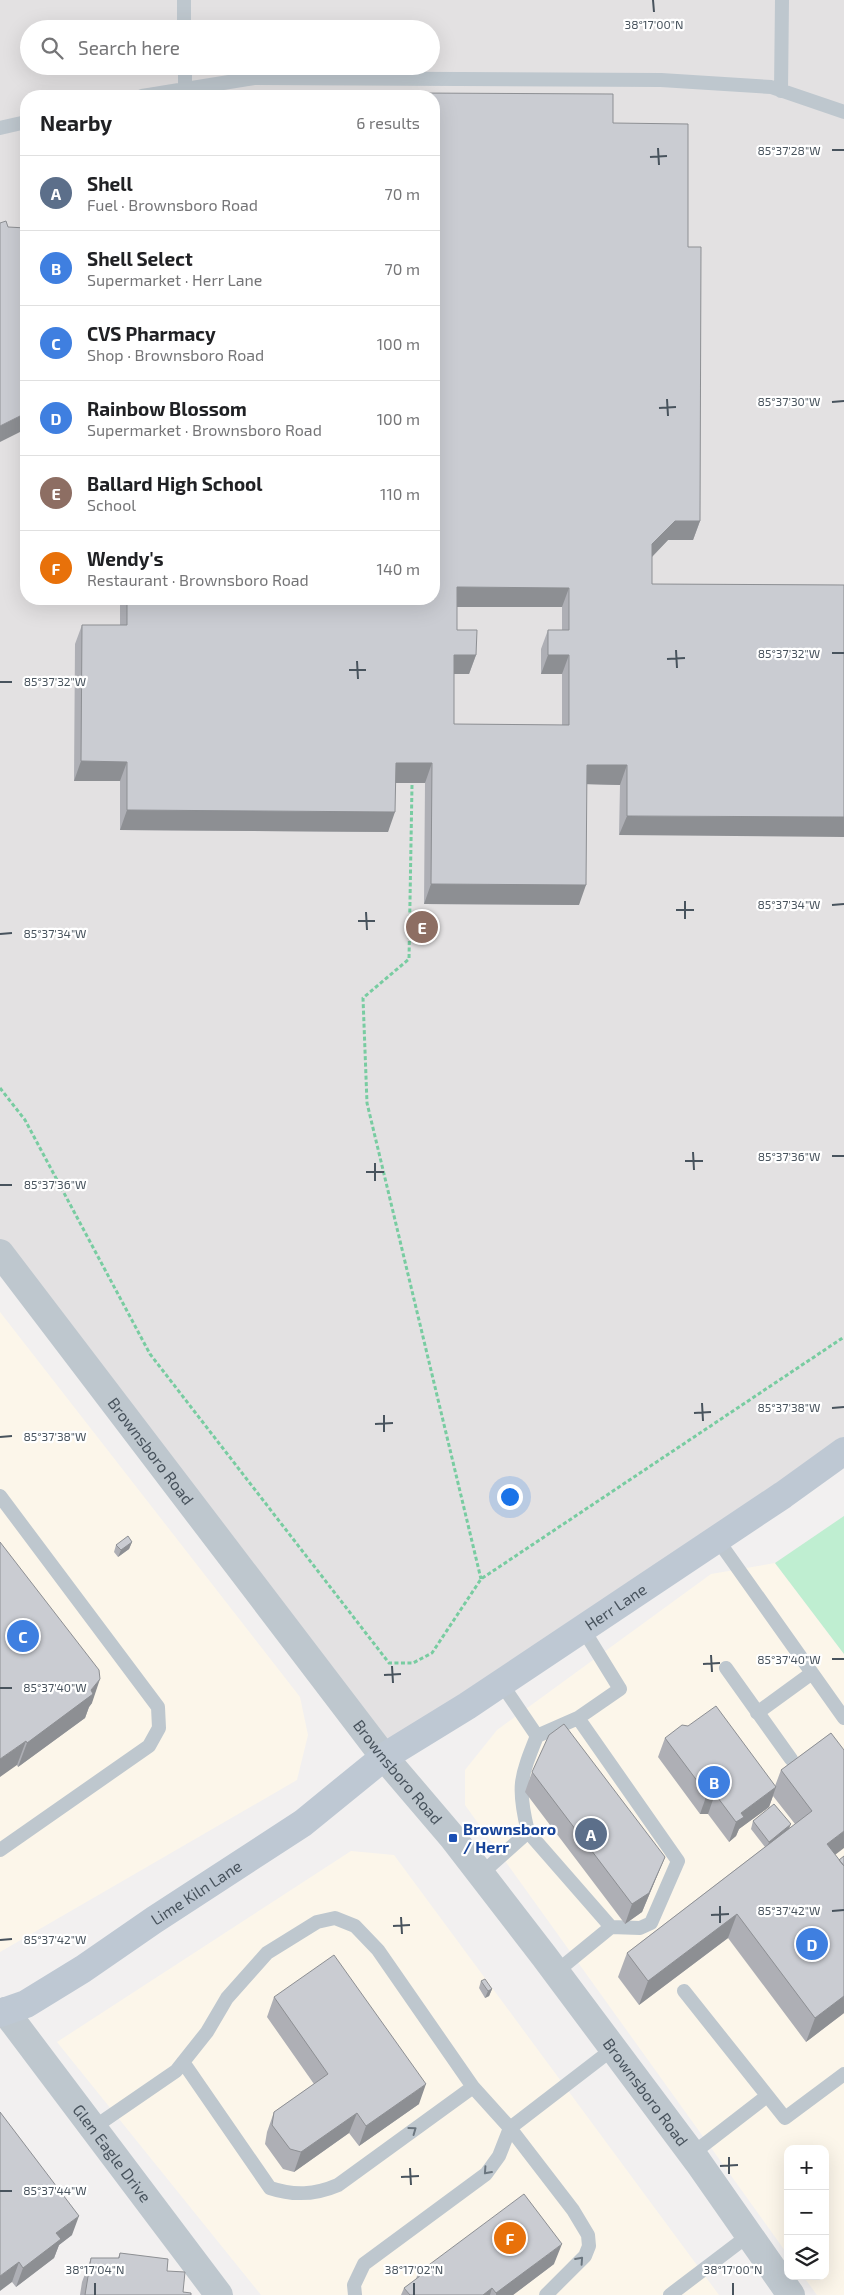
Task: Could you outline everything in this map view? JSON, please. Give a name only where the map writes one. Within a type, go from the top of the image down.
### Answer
[{"type":"main road","name":"Herr Lane","points":[[384,1757],[501,1684],[717,1539],[844,1450]]},
{"type":"main road","name":"Lime Kiln Lane","points":[[2,2009],[26,2004],[83,1969],[154,1920],[303,1823],[384,1757]]},
{"type":"street","name":"Brownsboro Road","points":[[0,1253],[384,1757],[453,1838],[614,2048],[692,2154],[791,2295]]},
{"type":"street","name":"Glen Eagle Drive","points":[[2,2009],[219,2295]]},
{"type":"lane","points":[[184,0],[184,20]]},
{"type":"lane","points":[[781,91],[782,0]]},
{"type":"lane","points":[[185,75],[185,89]]},
{"type":"lane","points":[[179,90],[254,78],[661,80],[771,87],[844,112]]},
{"type":"lane","points":[[0,128],[20,123]]},
{"type":"lane","points":[[0,1496],[158,1707],[158,1728],[149,1746],[0,1850]]},
{"type":"lane","points":[[717,1539],[844,1718]]},
{"type":"lane","points":[[583,1629],[620,1689],[578,1718],[537,1736],[522,1774],[522,1807],[528,1832],[611,1927]]},
{"type":"lane","points":[[726,1668],[791,1759]]},
{"type":"lane","points":[[757,1712],[812,1673]]},
{"type":"lane","points":[[501,1684],[537,1736]]},
{"type":"lane","points":[[556,1972],[611,1927],[640,1928],[651,1923],[678,1862],[578,1718]]},
{"type":"lane","points":[[481,1874],[528,1832]]},
{"type":"lane","points":[[93,2128],[176,2071],[207,2032],[227,1998],[267,1953],[317,1922],[334,1918],[355,1926],[378,1950],[472,2087],[510,2128],[573,2210],[588,2235],[589,2246],[585,2256],[546,2295]]},
{"type":"lane","points":[[684,1991],[785,2118],[844,2074]]},
{"type":"lane","points":[[355,2295],[354,2285],[364,2264],[486,2174],[499,2156],[510,2128],[614,2048]]},
{"type":"lane","points":[[183,2062],[270,2188],[288,2194],[323,2191],[338,2185],[472,2087]]},
{"type":"lane","points":[[692,2154],[767,2096]]},
{"type":"lane","points":[[670,2295],[749,2235]]},
{"type":"path","points":[[412,785],[409,959],[363,998],[367,1103],[481,1579]]},
{"type":"path","points":[[0,1088],[25,1120],[150,1354],[389,1663],[414,1662],[432,1653],[481,1579],[844,1337]]},
{"type":"shaded area","points":[[0,0],[844,0],[844,1443],[384,1757],[0,1254]]},
{"type":"shaded area","points":[[0,1312],[300,1697],[308,1735],[297,1780],[0,1952]]},
{"type":"shaded area","points":[[775,1563],[844,1654],[844,2295],[817,2295],[806,2280],[829,2280],[829,2145],[784,2145],[784,2249],[465,1805],[465,1770],[497,1730],[711,1574]]},
{"type":"shaded area","points":[[351,1851],[394,1855],[719,2295],[261,2295],[57,2042]]},
{"type":"green space","points":[[844,1516],[844,1654],[775,1563]]},
{"type":"building","points":[[440,93],[613,94],[613,123],[688,124],[688,247],[701,247],[700,521],[675,521],[652,544],[652,584],[844,585],[844,817],[627,816],[627,765],[587,765],[586,885],[431,884],[432,763],[396,763],[395,812],[127,810],[127,762],[81,761],[82,625],[127,625],[127,605],[440,605]],"holes":[[[457,587],[569,588],[569,630],[548,630],[548,655],[569,655],[569,725],[454,724],[454,655],[476,655],[477,630],[457,630]]]},
{"type":"building","points":[[6,221],[8,227],[20,228],[20,416],[0,426],[0,223]]},
{"type":"building","points":[[128,1536],[132,1542],[121,1550],[116,1545]]},
{"type":"building","points":[[0,1542],[99,1670],[100,1679],[91,1690],[93,1694],[27,1743],[26,1741],[0,1759]]},
{"type":"building","points":[[716,1706],[776,1787],[741,1813],[744,1817],[736,1822],[715,1794],[707,1794],[665,1738],[682,1725],[688,1726]]},
{"type":"building","points":[[564,1724],[665,1857],[649,1893],[632,1904],[532,1772],[549,1735]]},
{"type":"building","points":[[831,1733],[844,1750],[844,1831],[827,1844],[844,1866],[844,1996],[815,2018],[737,1914],[648,1981],[627,1953],[812,1811],[781,1770]]},
{"type":"building","points":[[774,1804],[791,1824],[769,1842],[753,1821]]},
{"type":"building","points":[[844,1856],[844,1866],[839,1860]]},
{"type":"building","points":[[334,1955],[426,2084],[366,2126],[357,2113],[301,2152],[290,2149],[272,2125],[274,2112],[328,2074],[274,1997]]},
{"type":"building","points":[[485,1979],[492,1989],[488,1991],[481,1981]]},
{"type":"building","points":[[0,2112],[79,2216],[56,2233],[61,2239],[23,2268],[19,2262],[0,2276]]},
{"type":"building","points":[[524,2194],[562,2244],[496,2293],[492,2288],[483,2295],[410,2295],[404,2288],[420,2276],[418,2273]]},
{"type":"building","points":[[120,2253],[168,2259],[167,2271],[185,2272],[183,2292],[191,2293],[191,2295],[85,2295],[91,2258],[119,2258]]},
{"type":"place","name":"Ballard High School","points":[[422,927]]},
{"type":"place","name":"CVS Pharmacy","points":[[23,1636]]},
{"type":"place","name":"Shell Select","points":[[714,1782]]},
{"type":"place","name":"Shell","points":[[591,1834]]},
{"type":"place","name":"Brownsboro / Herr","points":[[453,1838]]},
{"type":"place","name":"Rainbow Blossom","points":[[812,1944]]},
{"type":"place","name":"Wendy's","points":[[510,2238]]}]
